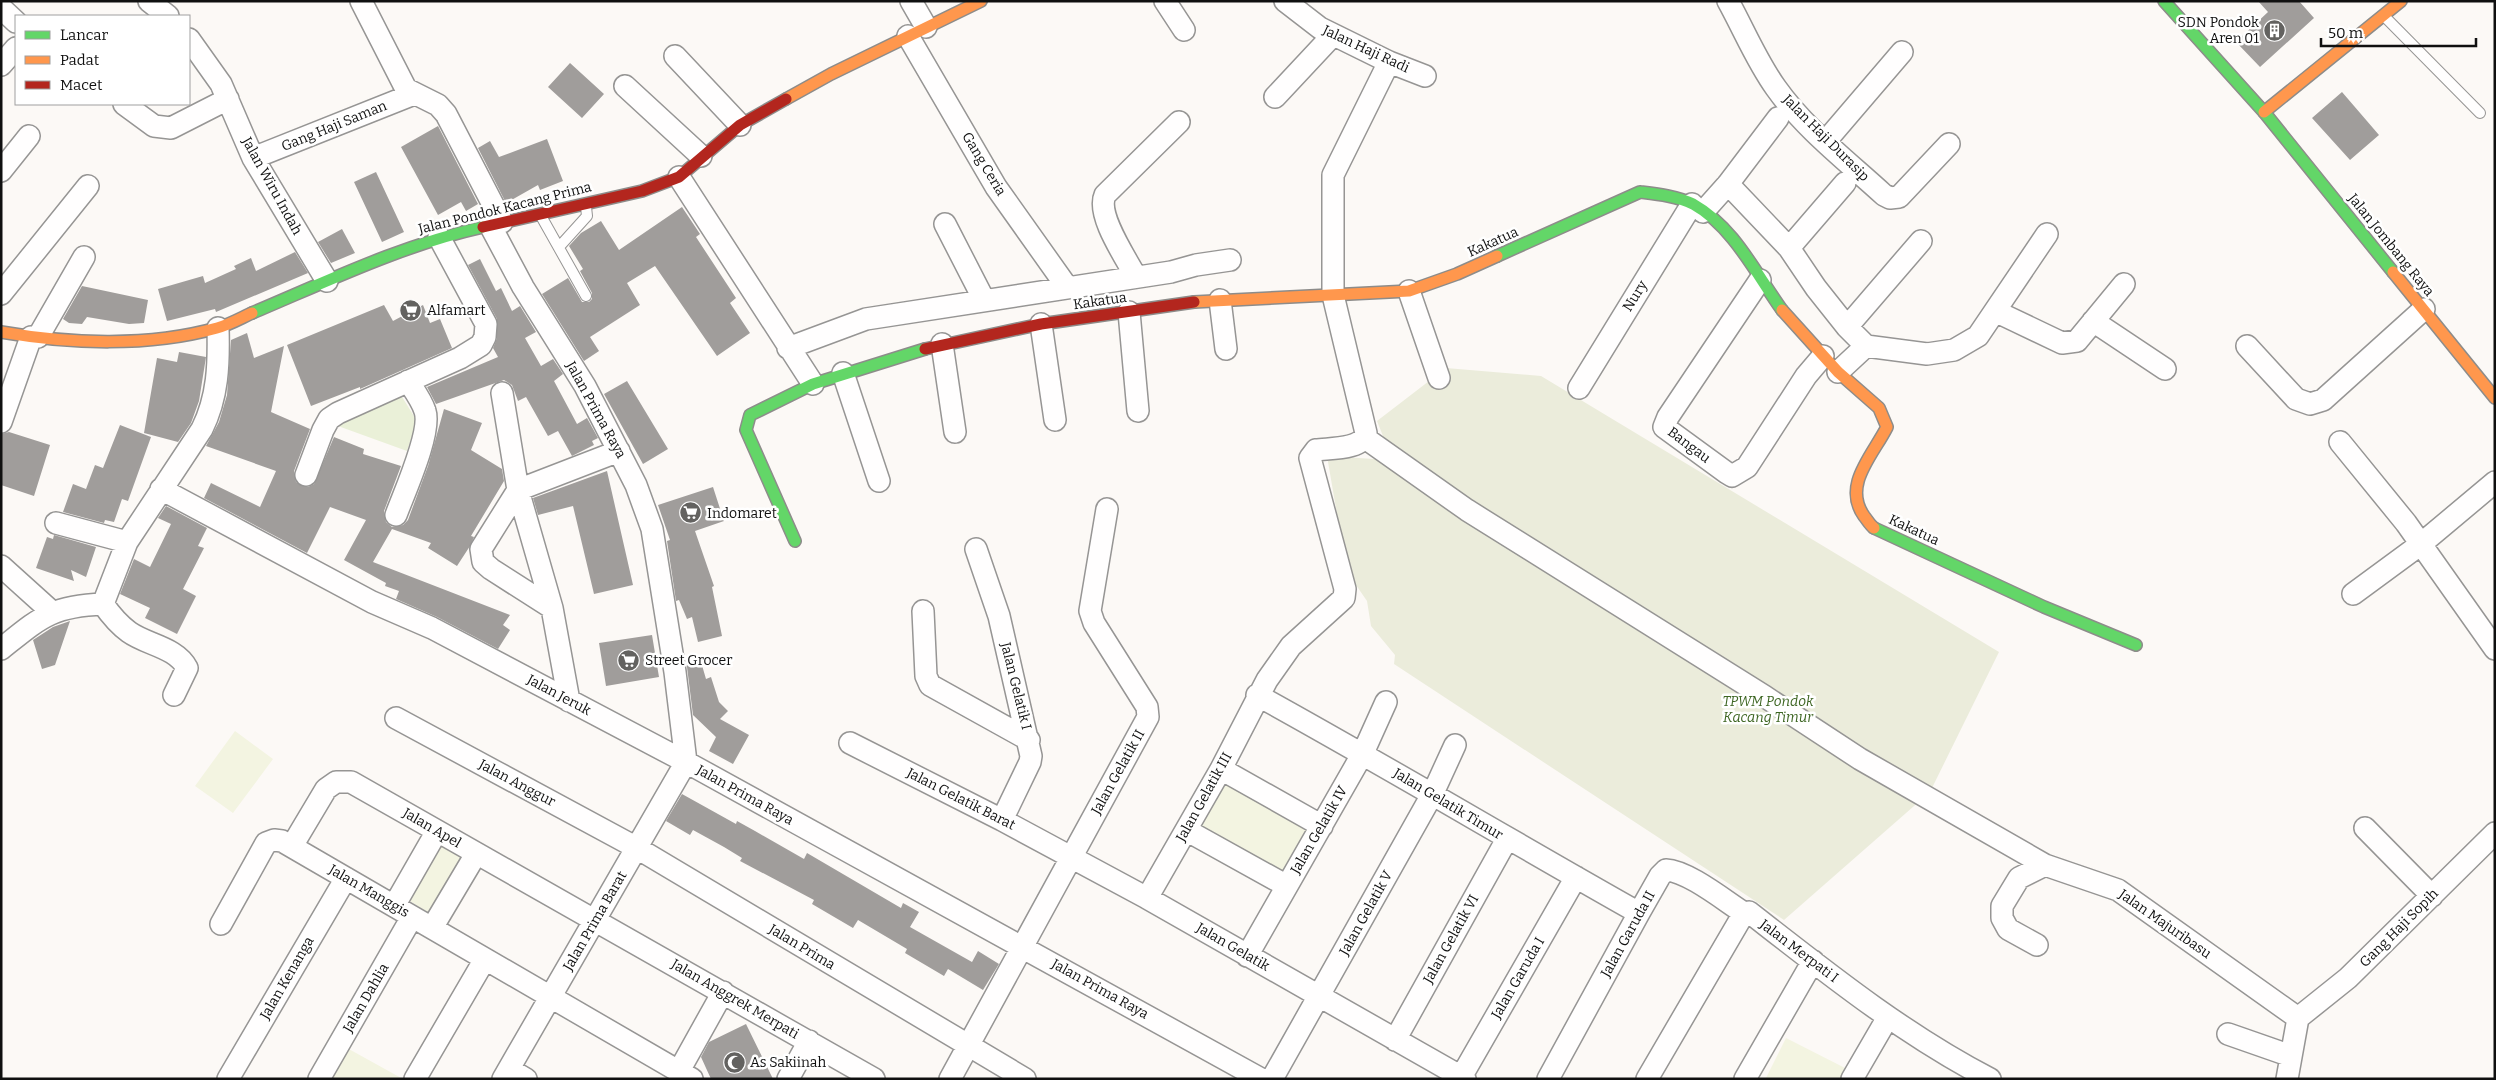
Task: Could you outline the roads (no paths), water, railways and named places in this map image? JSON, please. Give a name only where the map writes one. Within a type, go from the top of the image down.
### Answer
[{"type":"street","points":[[149,1],[167,15]]},
{"type":"street","points":[[361,1],[400,82],[414,94]]},
{"type":"street","name":"Gang Ceria","points":[[911,1],[917,31],[996,187],[1067,287]]},
{"type":"street","name":"Jalan Pondok Kacang Prima","points":[[1,332],[34,337],[117,341],[174,336],[218,328],[328,281],[439,237],[642,191],[679,176],[740,125],[831,74],[981,1]]},
{"type":"street","points":[[1165,1],[1184,30]]},
{"type":"street","name":"Jalan Haji Radi","points":[[1285,1],[1320,28],[1333,35],[1389,62],[1425,76]]},
{"type":"street","name":"Jalan Haji Durasip","points":[[1728,1],[1775,87],[1825,142],[1890,198],[1899,197],[1949,144]]},
{"type":"street","name":"Jalan Jombang Raya","points":[[2164,1],[2264,112],[2494,395]]},
{"type":"street","points":[[2264,112],[2401,1]]},
{"type":"street","points":[[1,8],[15,21]]},
{"type":"street","points":[[1275,97],[1333,35]]},
{"type":"street","name":"Jalan Wiru Indah","points":[[190,40],[221,84],[253,158],[328,281]]},
{"type":"street","points":[[1,65],[15,49]]},
{"type":"street","points":[[1825,142],[1902,52]]},
{"type":"street","points":[[675,56],[740,125]]},
{"type":"street","points":[[1365,438],[1366,433],[1333,294],[1333,175],[1389,62]]},
{"type":"street","points":[[625,86],[701,156]]},
{"type":"street","name":"Gang Haji Saman","points":[[253,158],[414,94]]},
{"type":"street","name":"Jalan Prima Raya","points":[[414,94],[438,105],[446,114],[496,223],[522,287],[585,386],[636,485],[652,529],[675,672],[686,762],[1261,1079]]},
{"type":"street","points":[[125,105],[154,126],[171,128],[228,99]]},
{"type":"street","name":"Nury","points":[[1579,388],[1710,200],[1778,118]]},
{"type":"street","points":[[1136,277],[1106,218],[1104,195],[1179,122]]},
{"type":"street","points":[[1,171],[29,136]]},
{"type":"street","points":[[679,176],[788,348],[813,384]]},
{"type":"street","points":[[1789,248],[1845,183]]},
{"type":"street","points":[[1,294],[88,186]]},
{"type":"street","name":"Kakatua","points":[[795,541],[746,430],[750,415],[813,384],[843,373],[942,344],[1042,324],[1220,300],[1409,291],[1458,274],[1640,192],[1710,200],[1730,236],[1760,280],[1782,310],[1823,356],[1852,359],[1886,420],[1887,427],[1859,472],[1856,486],[1857,501],[1863,516],[1872,527],[2044,607],[2136,645]]},
{"type":"street","points":[[1710,200],[1789,248],[1816,288],[1847,327],[1852,359],[1928,354],[1954,350],[1978,336],[1997,312],[2048,234]]},
{"type":"street","points":[[945,224],[984,300]]},
{"type":"street","points":[[306,475],[329,419],[338,413],[460,358],[481,345],[485,337],[486,324],[439,237]]},
{"type":"street","points":[[1847,327],[1921,241]]},
{"type":"street","points":[[1,422],[34,337],[84,257]]},
{"type":"street","points":[[788,348],[866,319],[1136,277],[1230,260]]},
{"type":"street","name":"Bangau","points":[[1760,280],[1668,417],[1664,427],[1727,473],[1732,476],[1738,474],[1748,467],[1806,376],[1823,356]]},
{"type":"street","points":[[1997,312],[2062,343],[2076,341],[2124,284]]},
{"type":"street","points":[[1409,291],[1439,378]]},
{"type":"street","points":[[1220,300],[1226,349]]},
{"type":"street","points":[[2247,346],[2296,399],[2310,404],[2323,400],[2424,309]]},
{"type":"street","points":[[1129,312],[1138,411]]},
{"type":"street","points":[[2093,321],[2165,369]]},
{"type":"street","points":[[1042,324],[1054,420]]},
{"type":"street","points":[[102,604],[126,542],[202,429],[211,411],[216,394],[219,358],[218,328]]},
{"type":"street","points":[[942,344],[955,432]]},
{"type":"street","points":[[843,373],[879,481]]},
{"type":"street","points":[[396,515],[416,463],[427,421],[425,410],[408,381]]},
{"type":"street","points":[[502,393],[518,490],[552,608],[569,701]]},
{"type":"street","name":"Jalan Gelatik III","points":[[1147,898],[1221,769],[1258,695],[1291,646],[1344,598],[1346,589],[1310,458],[1316,450],[1359,444],[1365,438]]},
{"type":"street","name":"Jalan Majuribasu","points":[[1365,438],[1467,510],[1764,696],[1860,759],[2045,865],[2118,890],[2298,1018]]},
{"type":"street","points":[[2340,442],[2421,544],[2495,649]]},
{"type":"street","points":[[552,608],[483,562],[482,549],[518,490],[619,451]]},
{"type":"street","points":[[2353,594],[2421,544],[2495,482]]},
{"type":"street","name":"Jalan Jeruk","points":[[161,488],[372,602],[432,628],[686,762]]},
{"type":"street","name":"Jalan Gelatik II","points":[[950,1079],[1148,717],[1147,708],[1094,623],[1090,611],[1107,508]]},
{"type":"street","points":[[56,523],[126,542]]},
{"type":"street","name":"Jalan Gelatik I","points":[[976,549],[999,616],[1029,740],[1030,762],[1002,820]]},
{"type":"street","points":[[1,566],[52,612]]},
{"type":"street","points":[[1,649],[52,612],[74,605],[102,604]]},
{"type":"street","points":[[102,604],[112,617],[130,633],[182,659],[187,668],[174,695]]},
{"type":"street","points":[[923,611],[926,676],[930,684],[1029,740]]},
{"type":"street","name":"Jalan Gelatik Timur","points":[[1258,695],[1363,753],[1508,839],[1639,912]]},
{"type":"street","name":"Jalan Gelatik IV","points":[[1248,956],[1363,753],[1386,702]]},
{"type":"street","name":"Jalan Anggur","points":[[396,718],[637,848]]},
{"type":"street","name":"Jalan Gelatik Barat","points":[[850,743],[1002,820],[1070,858]]},
{"type":"street","name":"Jalan Gelatik V","points":[[1272,1079],[1433,793],[1455,745]]},
{"type":"street","name":"Jalan Prima Barat","points":[[513,1075],[550,997],[686,762]]},
{"type":"street","points":[[1221,769],[1322,826]]},
{"type":"street","name":"Jalan Apel","points":[[292,846],[326,789],[336,782],[351,782],[476,854],[596,919]]},
{"type":"street","points":[[2365,828],[2432,896]]},
{"type":"street","points":[[1186,830],[1287,886]]},
{"type":"street","points":[[394,906],[437,831]]},
{"type":"street","name":"Gang Haji Sopih","points":[[2298,1018],[2348,978],[2495,833]]},
{"type":"street","name":"Jalan Gelatik VI","points":[[1395,1040],[1508,839]]},
{"type":"street","name":"Jalan Manggis","points":[[221,924],[266,843],[274,840],[282,841],[685,1075]]},
{"type":"street","name":"Jalan Prima","points":[[637,848],[1025,1079]]},
{"type":"street","points":[[432,928],[476,854]]},
{"type":"street","name":"Jalan Gelatik","points":[[1070,858],[1147,898],[1462,1078]]},
{"type":"street","points":[[2037,945],[2008,929],[2002,918],[2002,906],[2019,878],[2045,865]]},
{"type":"street","name":"Jalan Garuda II","points":[[1548,1079],[1639,912],[1660,876],[1666,870],[1673,870],[1688,878],[1744,914]]},
{"type":"street","name":"Jalan Garuda I","points":[[1462,1078],[1576,877]]},
{"type":"street","name":"Jalan Kenanga","points":[[228,1079],[346,878]]},
{"type":"street","name":"Jalan Merpati I","points":[[1647,1079],[1744,914],[1749,912],[1956,1071],[1990,1079]]},
{"type":"street","name":"Jalan Dahlia","points":[[320,1079],[412,916]]},
{"type":"street","name":"Jalan Anggrek Merpati","points":[[596,919],[874,1079]]},
{"type":"street","points":[[415,1079],[485,959]]},
{"type":"street","points":[[1745,1079],[1813,961]]},
{"type":"street","points":[[685,1075],[723,992]]},
{"type":"street","points":[[1852,1079],[1888,1017]]},
{"type":"street","points":[[2287,1079],[2298,1018]]},
{"type":"street","points":[[2228,1034],[2291,1056]]},
{"type":"street","points":[[788,1079],[809,1041]]},
{"type":"lane","points":[[2384,15],[2480,113]]},
{"type":"lane","points":[[559,247],[588,216],[586,203]]},
{"type":"lane","points":[[539,213],[586,296]]},
{"type":"place","name":"SDN Pondok Aren 01","points":[[2275,30]]},
{"type":"place","name":"Alfamart","points":[[411,310]]},
{"type":"place","name":"Indomaret","points":[[691,513]]},
{"type":"place","name":"Street Grocer","points":[[629,660]]},
{"type":"place","name":"As Sakiinah","points":[[734,1062]]},
{"type":"park label","name":"TPWM Pondok Kacang Timur","points":[[1768,710]]}]
